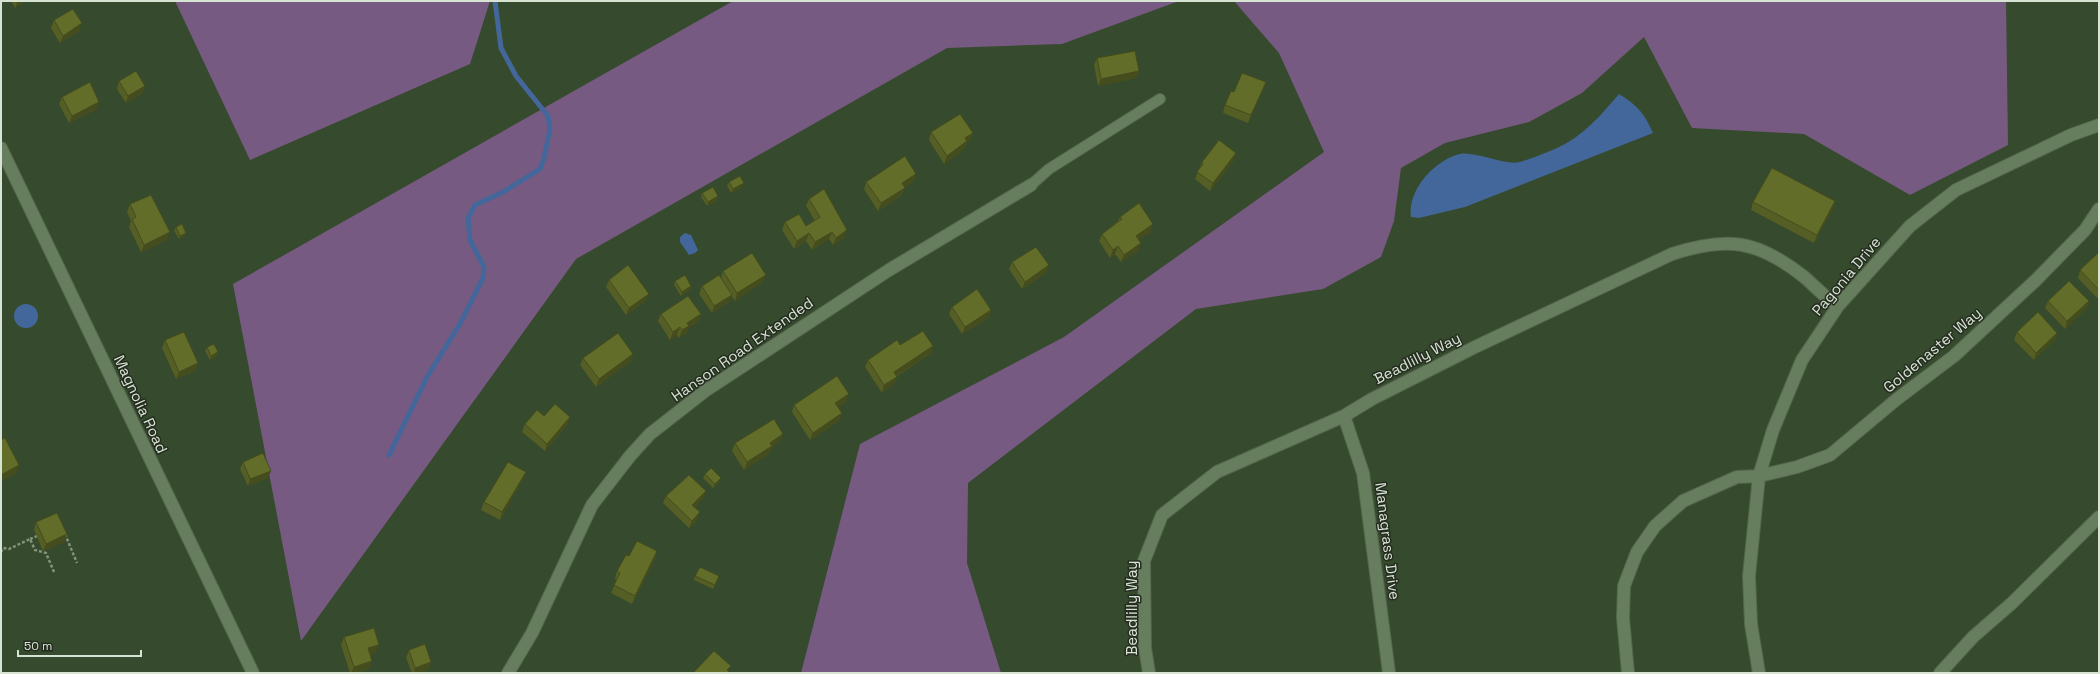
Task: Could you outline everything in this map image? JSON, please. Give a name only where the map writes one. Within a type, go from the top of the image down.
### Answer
[{"type":"street","name":"Pagonia Drive","points":[[1759,673],[1750,624],[1749,576],[1759,476],[1773,430],[1802,360],[1838,306],[1910,226],[1956,190],[2071,135],[2099,126]]},
{"type":"street","name":"Magnolia Road","points":[[1,148],[253,673]]},
{"type":"street","name":"Hanson Road Extended","points":[[508,673],[532,633],[592,505],[630,456],[650,434],[705,391],[883,274],[1031,185]]},
{"type":"street","name":"Goldenaster Way","points":[[1628,673],[1623,618],[1624,586],[1638,552],[1655,526],[1684,501],[1738,477],[1759,476],[1797,468],[1830,455],[1870,424],[1897,399],[1954,356],[2035,281],[2085,230],[2099,209]]},
{"type":"street","name":"Beadlilly Way","points":[[1149,673],[1145,648],[1144,561],[1162,515],[1217,472],[1344,416],[1372,399],[1488,341],[1672,254],[1693,248],[1730,242],[1754,247],[1804,277],[1823,296],[1838,306]]},
{"type":"street","name":"Managrass Drive","points":[[1344,416],[1363,472],[1389,673]]},
{"type":"street","points":[[1940,673],[1973,637],[2012,603],[2099,517]]},
{"type":"lane","points":[[1031,185],[1049,169],[1160,99]]},
{"type":"path","points":[[62,528],[77,563]]},
{"type":"path","points":[[2,552],[3,548],[8,549],[37,536]]},
{"type":"path","points":[[30,539],[35,550],[46,553],[54,572]]},
{"type":"shaded area","points":[[175,1],[490,1],[470,64],[250,160]]},
{"type":"shaded area","points":[[733,1],[1179,1],[1062,44],[947,48],[576,259],[301,641],[233,284]]},
{"type":"shaded area","points":[[1234,1],[2006,1],[2008,145],[1910,195],[1804,134],[1692,128],[1644,37],[1582,93],[1529,122],[1445,143],[1401,168],[1394,221],[1381,257],[1323,289],[1196,309],[968,483],[967,563],[1001,673],[801,673],[860,444],[1064,337],[1324,152],[1279,53]]},
{"type":"water","points":[[1619,94],[1640,110],[1653,133],[1465,207],[1419,218],[1411,217],[1413,197],[1418,187],[1432,170],[1450,157],[1466,154],[1514,163],[1542,154],[1563,145],[1582,132],[1599,117]]},
{"type":"water","points":[[685,233],[691,235],[698,250],[689,255],[680,242],[680,237]]},
{"type":"water","points":[[26,304],[31,305],[37,311],[37,321],[31,327],[26,328],[21,327],[15,321],[14,316],[15,311],[21,305]]},
{"type":"building","points":[[73,9],[82,23],[63,36],[54,20]]},
{"type":"building","points":[[1135,51],[1139,71],[1101,79],[1097,58]]},
{"type":"building","points":[[136,71],[145,86],[128,96],[119,81]]},
{"type":"building","points":[[1242,73],[1266,82],[1251,115],[1225,105],[1231,91],[1234,92]]},
{"type":"building","points":[[90,82],[99,102],[72,116],[62,97]]},
{"type":"building","points":[[960,114],[973,133],[965,138],[967,141],[947,156],[931,132]]},
{"type":"building","points":[[1219,140],[1236,153],[1213,183],[1197,172],[1203,164],[1202,162]]},
{"type":"building","points":[[905,156],[916,174],[902,183],[905,188],[881,203],[866,182]]},
{"type":"building","points":[[1772,168],[1835,201],[1817,235],[1753,202]]},
{"type":"building","points":[[740,176],[744,183],[733,189],[729,182]]},
{"type":"building","points":[[713,187],[718,196],[708,202],[702,193]]},
{"type":"building","points":[[824,189],[847,230],[836,238],[832,232],[815,242],[809,233],[797,241],[785,222],[799,214],[806,226],[820,217],[809,199]]},
{"type":"building","points":[[151,195],[170,232],[144,245],[132,219],[136,217],[130,204]]},
{"type":"building","points":[[1139,203],[1153,224],[1136,236],[1141,243],[1124,255],[1118,246],[1113,250],[1102,234],[1122,219],[1120,217]]},
{"type":"building","points":[[182,224],[186,233],[180,236],[176,227]]},
{"type":"building","points":[[1036,247],[1049,265],[1025,282],[1012,262]]},
{"type":"building","points":[[2099,252],[2099,290],[2080,270]]},
{"type":"building","points":[[752,253],[766,275],[737,293],[723,271]]},
{"type":"building","points":[[628,265],[649,294],[629,308],[609,280]]},
{"type":"building","points":[[685,275],[691,286],[682,292],[675,281]]},
{"type":"building","points":[[719,275],[732,295],[714,306],[702,286]]},
{"type":"building","points":[[2069,281],[2089,301],[2067,321],[2048,301]]},
{"type":"building","points":[[977,289],[991,310],[965,327],[952,307]]},
{"type":"building","points":[[688,296],[701,314],[687,323],[689,326],[682,330],[680,327],[673,332],[661,314]]},
{"type":"building","points":[[2038,312],[2057,333],[2036,353],[2017,332]]},
{"type":"building","points":[[923,331],[933,346],[894,372],[897,377],[884,385],[868,360],[897,340],[900,345]]},
{"type":"building","points":[[184,332],[198,363],[179,372],[165,340]]},
{"type":"building","points":[[618,333],[633,354],[599,379],[583,358]]},
{"type":"building","points":[[214,344],[218,352],[211,356],[207,347]]},
{"type":"building","points":[[837,376],[849,394],[835,403],[842,413],[813,433],[794,405]]},
{"type":"building","points":[[555,404],[570,417],[547,444],[525,424],[537,410],[544,416]]},
{"type":"building","points":[[774,419],[783,434],[770,443],[772,446],[747,462],[735,443]]},
{"type":"building","points":[[5,438],[19,465],[1,475],[1,440]]},
{"type":"building","points":[[263,453],[271,471],[250,479],[243,462]]},
{"type":"building","points":[[508,462],[526,472],[502,512],[484,502]]},
{"type":"building","points":[[711,468],[721,478],[715,484],[705,474]]},
{"type":"building","points":[[689,475],[706,491],[692,505],[700,512],[692,521],[666,496]]},
{"type":"building","points":[[57,513],[67,534],[46,544],[36,522]]},
{"type":"building","points":[[637,541],[657,551],[635,596],[614,585],[620,573],[617,571],[626,555],[629,556]]},
{"type":"building","points":[[700,567],[719,576],[715,585],[695,576]]},
{"type":"building","points":[[374,628],[379,645],[368,648],[372,661],[354,667],[344,637]]},
{"type":"building","points":[[425,644],[431,662],[415,668],[409,650]]},
{"type":"building","points":[[714,651],[731,666],[727,670],[730,673],[693,673]]},
{"type":"waterway","points":[[389,455],[427,377],[461,322],[483,278],[484,267],[470,240],[468,218],[475,205],[503,192],[540,169],[544,158],[550,129],[548,116],[516,76],[501,48],[495,1]]}]
